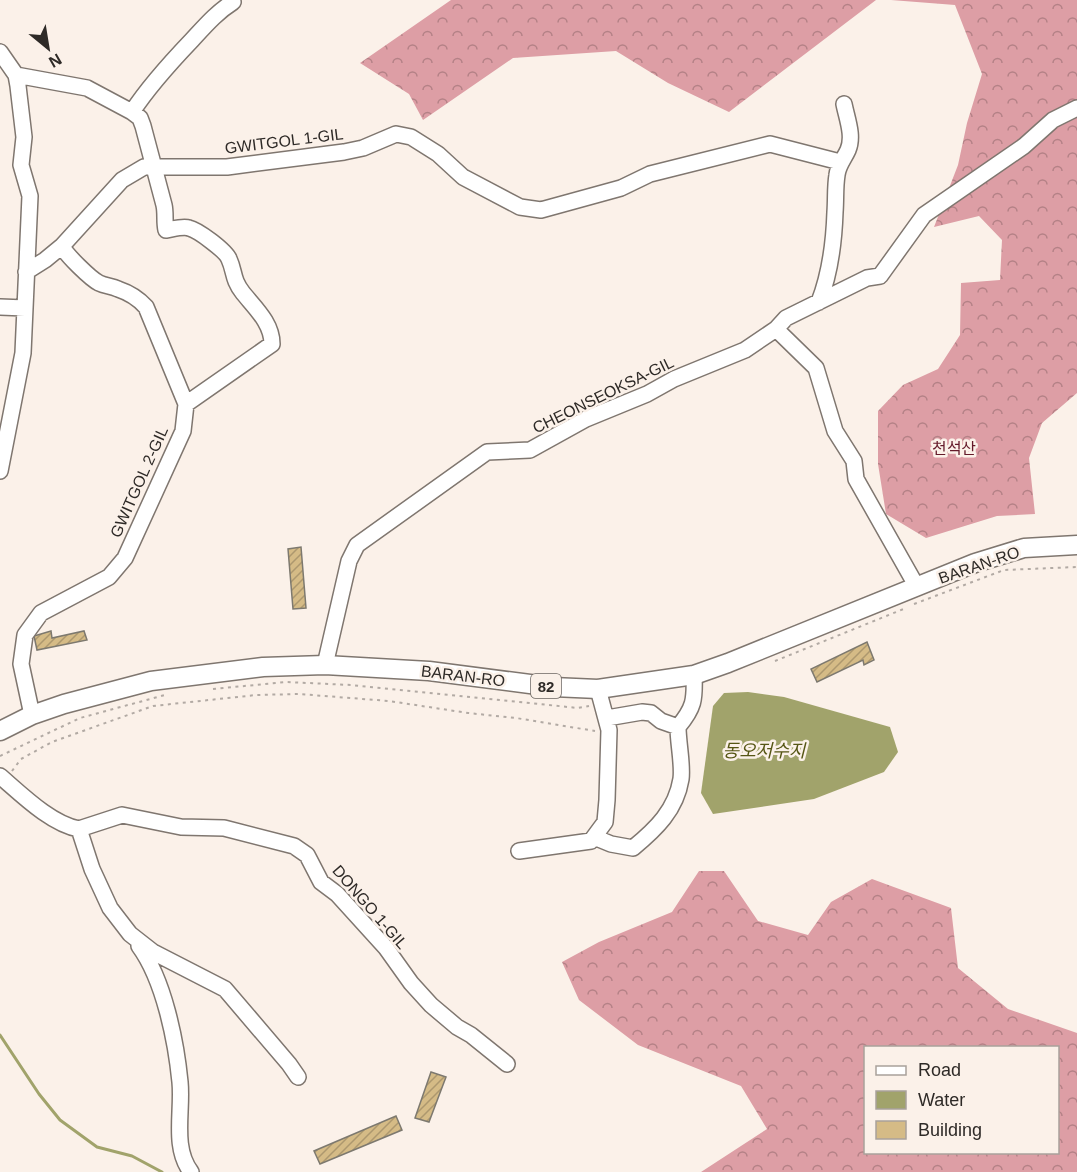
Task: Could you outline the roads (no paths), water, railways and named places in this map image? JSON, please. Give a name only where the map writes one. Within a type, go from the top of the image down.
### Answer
[{"type":"main road","name":"BARAN-RO","points":[[0,731],[32,715],[64,704],[151,681],[263,667],[326,664],[429,671],[553,687],[598,689],[694,675],[975,563],[1024,549],[1077,545]]},
{"type":"street","points":[[132,112],[149,86],[225,3]]},
{"type":"street","points":[[0,52],[16,75],[24,137],[21,165],[30,196],[23,353],[0,471]]},
{"type":"street","points":[[16,75],[87,88],[140,118],[166,213],[164,222],[166,230],[190,228],[226,252],[234,279],[258,309],[272,337],[272,344],[186,404],[146,307],[138,298],[118,288],[100,284],[93,279],[77,262],[65,254],[62,246]]},
{"type":"street","points":[[819,302],[830,259],[837,175],[840,162],[849,148],[851,133],[844,105]]},
{"type":"street","name":"CHEONSEOKSA-GIL","points":[[326,664],[349,561],[357,545],[487,452],[530,450],[586,419],[647,394],[674,379],[745,351],[776,329],[786,318],[867,278],[880,276],[924,215],[1024,146],[1053,120],[1077,108]]},
{"type":"street","name":"GWITGOL 1-GIL","points":[[26,272],[62,246],[122,180],[144,167],[227,167],[344,152],[363,148],[396,134],[411,136],[438,154],[463,177],[520,207],[541,210],[621,188],[650,174],[770,144],[840,162]]},
{"type":"street","points":[[0,307],[25,308]]},
{"type":"street","name":"BARAN-RO","points":[[776,329],[816,368],[835,431],[854,461],[856,478],[917,587]]},
{"type":"street","name":"GWITGOL 2-GIL","points":[[32,715],[21,664],[25,635],[41,613],[109,577],[125,558],[183,430],[186,404]]},
{"type":"street","points":[[594,837],[611,844],[633,848],[661,824],[674,801],[681,778],[678,727],[688,714],[695,698],[694,675]]},
{"type":"street","points":[[519,851],[591,841],[605,822],[608,724],[598,689]]},
{"type":"street","points":[[608,724],[642,712],[651,713],[661,721],[678,727]]},
{"type":"street","points":[[3,779],[26,799],[67,827],[79,829],[92,869],[110,908],[148,959],[174,1040],[180,1083],[180,1149],[187,1171]]},
{"type":"street","name":"DONGO 1-GIL","points":[[79,829],[122,815],[181,827],[224,828],[294,846],[307,855],[321,882],[337,894],[386,948],[411,983],[431,1005],[507,1064]]},
{"type":"street","points":[[130,934],[153,952],[225,989],[290,1064],[298,1077]]},
{"type":"water","name":"동오저수지","points":[[748,692],[784,697],[890,727],[898,752],[884,772],[814,799],[713,814],[701,793],[713,706],[724,693]]},
{"type":"waterway","points":[[0,1035],[39,1094],[60,1120],[97,1147],[132,1156],[162,1172]]},
{"type":"park label","name":"천석산","points":[[954,448]]}]
